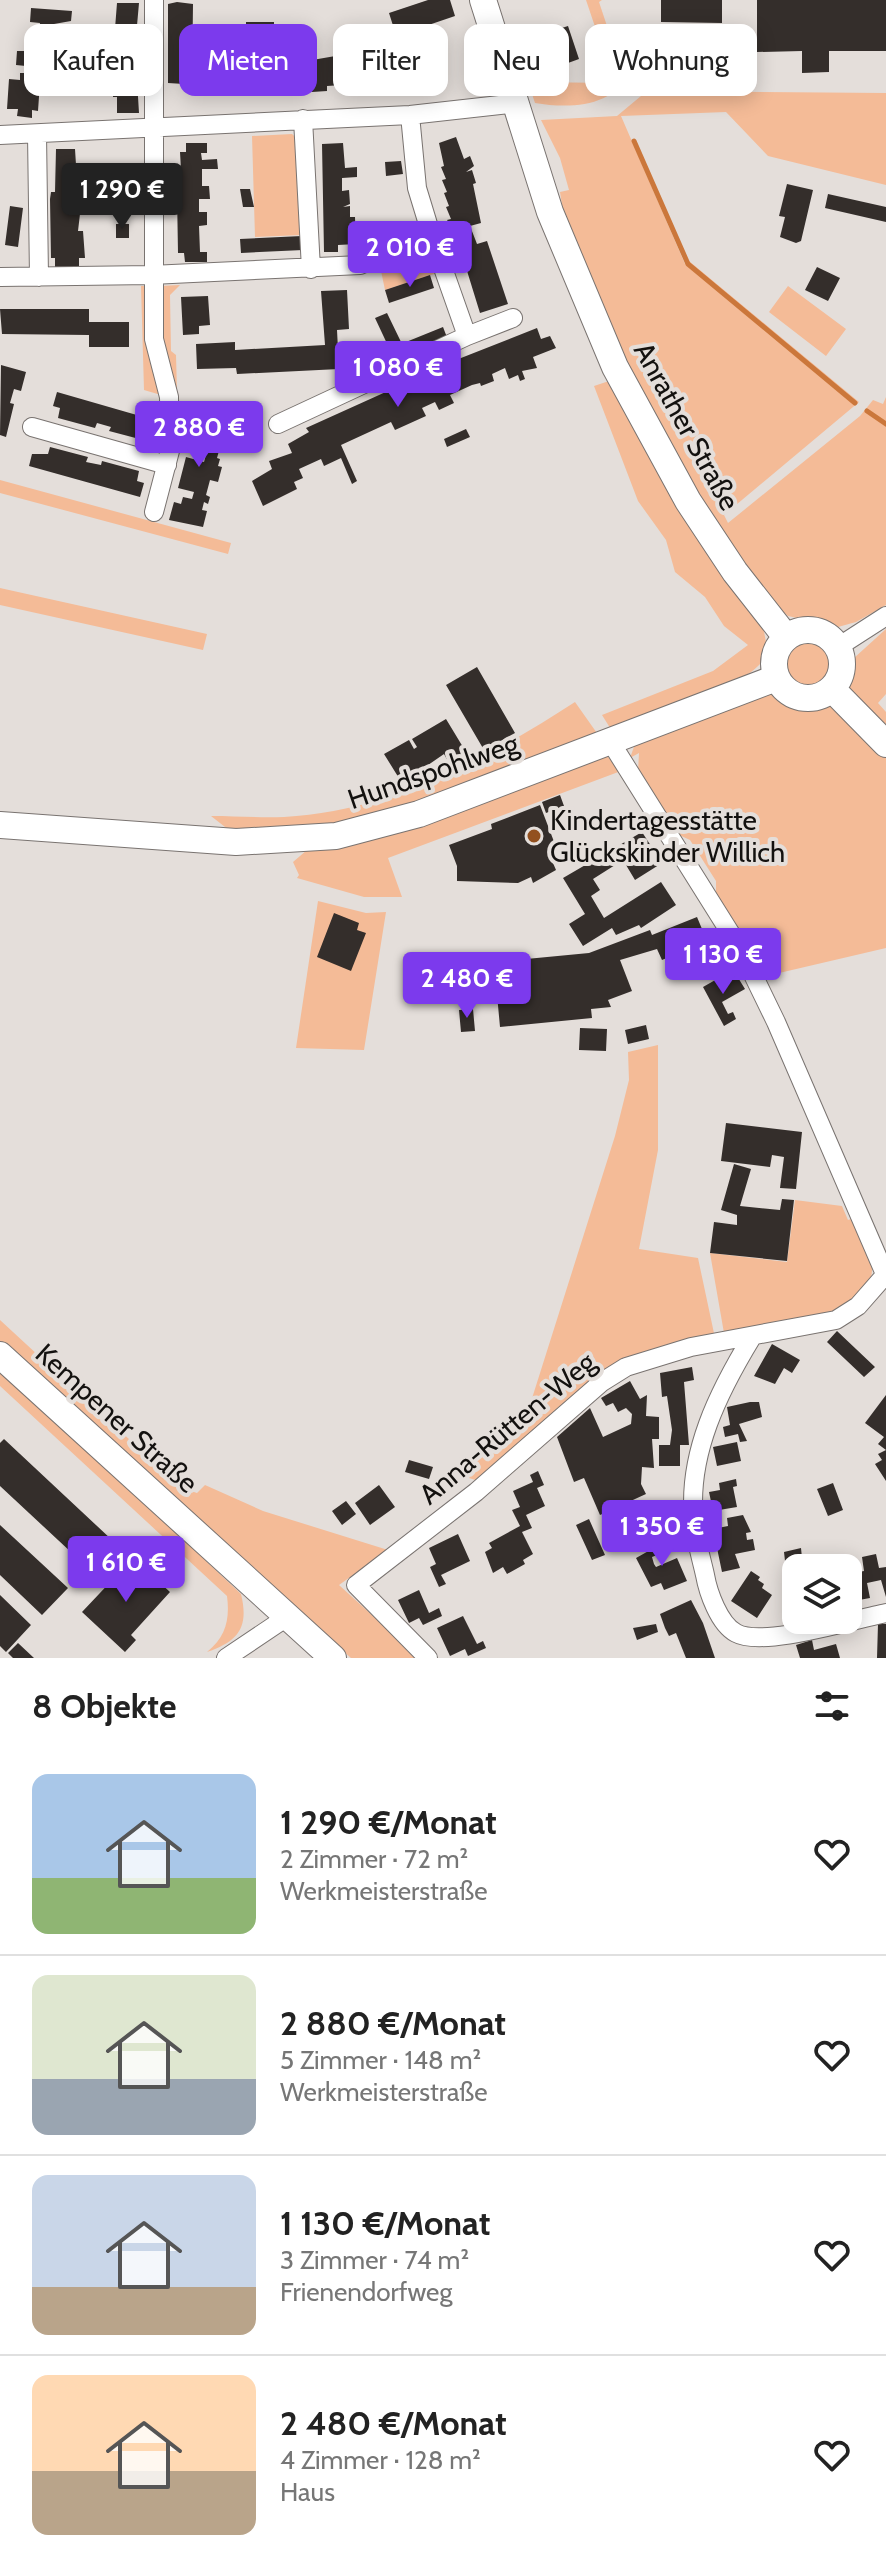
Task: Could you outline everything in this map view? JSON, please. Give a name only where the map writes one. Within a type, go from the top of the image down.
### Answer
[{"type":"street","points":[[154,0],[151,275],[154,339],[169,397],[170,451],[154,512]]},
{"type":"street","name":"Anrather Straße","points":[[483,0],[520,108],[521,126],[550,212],[561,231],[615,367],[664,461],[735,572],[786,637]]},
{"type":"street","points":[[0,135],[520,108]]},
{"type":"street","points":[[410,115],[417,188],[467,336]]},
{"type":"street","points":[[303,119],[311,269]]},
{"type":"street","points":[[37,134],[39,277]]},
{"type":"street","points":[[0,277],[151,275],[360,265],[431,234]]},
{"type":"street","points":[[278,424],[467,336],[513,318]]},
{"type":"street","points":[[32,427],[167,465]]},
{"type":"street","points":[[838,647],[886,616]]},
{"type":"street","points":[[814,630],[831,639],[838,647],[842,669],[832,689],[812,699],[802,698],[783,688],[776,678],[774,657],[786,637],[814,630]]},
{"type":"street","name":"Hundspohlweg","points":[[0,825],[236,842],[321,839],[406,819],[776,678]]},
{"type":"street","points":[[832,689],[886,744]]},
{"type":"street","points":[[610,741],[741,950],[776,1022],[886,1274]]},
{"type":"street","name":"Anna-Rütten-Weg","points":[[428,1658],[356,1585],[441,1521],[602,1382],[626,1367],[691,1347],[836,1320],[858,1306],[886,1274]]},
{"type":"street","points":[[752,1337],[724,1383],[697,1456],[693,1519],[707,1585],[721,1618],[735,1633],[758,1638],[886,1613]]},
{"type":"street","name":"Kempener Straße","points":[[0,1355],[333,1658]]},
{"type":"street","points":[[226,1658],[287,1617]]},
{"type":"shaded area","points":[[586,0],[602,0],[599,2],[606,24],[594,24]]},
{"type":"shaded area","points":[[569,82],[585,83],[585,96],[608,96],[577,105],[535,103],[533,96],[569,96]]},
{"type":"shaded area","points":[[757,92],[886,93],[886,185],[768,156],[726,112],[621,116],[685,264],[689,261],[859,402],[724,515],[728,523],[860,416],[873,400],[883,404],[886,397],[886,605],[856,622],[838,627],[788,616],[773,603],[723,540],[641,403],[563,211],[560,192],[569,190],[560,158],[541,120],[617,116],[641,96],[757,96]]},
{"type":"shaded area","points":[[292,134],[300,141],[302,235],[255,237],[252,136]]},
{"type":"shaded area","points":[[420,250],[428,253],[437,273],[385,290],[380,266]]},
{"type":"shaded area","points":[[180,285],[170,295],[171,351],[176,355],[177,391],[161,338],[160,286]]},
{"type":"shaded area","points":[[141,286],[145,286],[161,395],[144,390]]},
{"type":"shaded area","points":[[788,286],[846,329],[826,356],[769,312]]},
{"type":"shaded area","points":[[612,380],[763,626],[768,653],[758,666],[721,690],[612,731],[602,715],[713,671],[748,645],[724,626],[705,597],[675,572],[666,540],[638,501],[594,386]]},
{"type":"shaded area","points":[[0,480],[231,543],[228,554],[0,493]]},
{"type":"shaded area","points":[[0,588],[207,634],[203,650],[0,605]]},
{"type":"shaded area","points":[[886,629],[886,694],[878,703],[886,712],[886,948],[762,977],[716,896],[716,881],[690,840],[677,834],[638,772],[639,753],[630,758],[635,744],[769,694],[797,705],[822,703],[851,676],[854,658]]},
{"type":"shaded area","points":[[809,640],[826,647],[833,664],[826,681],[809,688],[792,681],[785,664],[792,647]]},
{"type":"shaded area","points":[[575,702],[599,736],[366,823],[234,834],[211,816],[284,817],[363,805],[437,779],[473,762]]},
{"type":"shaded area","points":[[596,755],[607,756],[621,771],[388,858],[402,897],[364,897],[297,878],[299,875],[293,862],[307,850]]},
{"type":"shaded area","points":[[318,901],[366,913],[386,912],[364,1050],[296,1048]]},
{"type":"shaded area","points":[[658,1045],[658,1150],[639,1249],[698,1258],[715,1338],[629,1357],[479,1481],[452,1473],[528,1411],[615,1136],[629,1080],[628,1052]]},
{"type":"shaded area","points":[[795,1200],[842,1206],[848,1220],[854,1218],[872,1264],[867,1287],[853,1301],[811,1319],[724,1333],[710,1253],[787,1262]]},
{"type":"shaded area","points":[[0,1320],[182,1488],[197,1493],[205,1485],[263,1511],[388,1550],[339,1585],[419,1658],[351,1658],[0,1344]]},
{"type":"shaded area","points":[[0,1367],[241,1594],[244,1615],[234,1638],[207,1652],[219,1640],[225,1627],[227,1596],[0,1386]]},
{"type":"building","points":[[428,0],[450,0],[455,16],[431,24],[392,24],[389,13]]},
{"type":"building","points":[[661,0],[722,0],[722,23],[661,22]]},
{"type":"building","points":[[757,0],[886,0],[886,51],[829,51],[829,72],[802,73],[802,51],[757,52]]},
{"type":"building","points":[[117,3],[139,3],[137,24],[115,24]]},
{"type":"building","points":[[168,4],[193,4],[193,24],[179,24],[179,84],[168,83]]},
{"type":"building","points":[[31,8],[72,11],[71,21],[54,24],[30,22]]},
{"type":"building","points":[[246,22],[274,22],[274,24]]},
{"type":"building","points":[[569,29],[579,59],[569,63]]},
{"type":"building","points":[[17,51],[24,51],[24,66],[16,65]]},
{"type":"building","points":[[333,56],[333,86],[327,86],[327,91],[317,92],[317,59]]},
{"type":"building","points":[[20,73],[24,73],[24,96],[39,96],[38,111],[32,110],[32,118],[17,116],[18,109],[7,109],[9,79],[20,80]]},
{"type":"building","points":[[138,96],[139,113],[117,113],[117,97],[113,97]]},
{"type":"building","points":[[456,137],[464,159],[470,156],[474,166],[466,172],[472,170],[476,183],[473,184],[481,223],[470,226],[477,244],[487,241],[508,304],[480,313],[455,232],[447,220],[451,219],[446,207],[449,206],[444,193],[447,192],[442,180],[446,179],[441,167],[444,166],[439,143]]},
{"type":"building","points":[[186,143],[207,143],[207,153],[201,153],[202,160],[217,159],[218,169],[202,169],[202,186],[209,186],[210,199],[199,199],[199,212],[207,212],[207,225],[199,226],[200,252],[207,252],[207,262],[185,262],[184,253],[178,253],[177,194],[178,187],[182,187],[180,152],[186,152]]},
{"type":"building","points":[[343,143],[345,168],[357,167],[357,177],[342,178],[342,191],[349,190],[350,204],[343,207],[350,206],[350,217],[355,217],[356,244],[338,245],[338,252],[324,252],[322,144]]},
{"type":"building","points":[[56,149],[75,149],[76,165],[84,165],[84,175],[76,175],[75,182],[83,181],[83,192],[72,192],[72,205],[81,205],[78,231],[83,231],[85,258],[79,258],[79,267],[55,267],[55,258],[51,258],[50,199],[51,192],[55,192]]},
{"type":"building","points":[[401,161],[403,174],[386,176],[385,162]]},
{"type":"building","points":[[787,184],[813,190],[801,241],[796,243],[780,237],[785,217],[779,216]]},
{"type":"building","points":[[240,189],[250,189],[254,207],[243,207]]},
{"type":"building","points":[[828,194],[886,207],[886,222],[825,208]]},
{"type":"building","points":[[113,198],[127,198],[127,212],[113,212]]},
{"type":"building","points":[[10,206],[23,208],[18,247],[5,245]]},
{"type":"building","points":[[116,224],[129,224],[129,238],[116,238]]},
{"type":"building","points":[[302,236],[303,250],[241,253],[240,239]]},
{"type":"building","points":[[817,267],[840,278],[828,301],[805,290]]},
{"type":"building","points":[[430,275],[434,288],[389,303],[385,290]]},
{"type":"building","points":[[347,290],[349,329],[337,330],[339,369],[237,374],[236,368],[197,369],[196,344],[235,342],[235,350],[325,345],[321,291]]},
{"type":"building","points":[[208,296],[210,325],[199,326],[199,334],[183,335],[181,297]]},
{"type":"building","points":[[0,309],[89,309],[89,322],[129,322],[129,347],[89,347],[89,335],[2,334]]},
{"type":"building","points":[[387,313],[402,344],[390,350],[375,318]]},
{"type":"building","points":[[443,327],[448,340],[411,356],[406,342]]},
{"type":"building","points":[[537,328],[541,339],[550,336],[556,348],[533,357],[537,368],[522,371],[525,379],[520,381],[518,375],[509,379],[505,368],[492,374],[494,381],[481,386],[480,383],[472,385],[450,395],[454,403],[439,410],[435,402],[422,408],[426,416],[395,430],[391,422],[341,445],[357,481],[352,484],[341,458],[324,466],[321,459],[299,469],[303,478],[294,482],[297,489],[263,506],[252,481],[272,469],[269,461],[292,453],[288,444],[309,432],[306,428],[461,358]]},
{"type":"building","points":[[1,365],[26,372],[21,391],[14,389],[10,403],[14,404],[6,437],[0,435]]},
{"type":"building","points":[[57,392],[161,422],[156,439],[148,437],[147,441],[109,431],[111,427],[97,423],[95,428],[58,418],[60,408],[53,406]]},
{"type":"building","points":[[213,409],[228,413],[226,420],[217,418],[213,433],[223,436],[217,458],[220,459],[218,466],[222,467],[218,482],[210,480],[206,495],[210,497],[208,504],[204,502],[202,510],[207,511],[203,527],[169,520],[174,502],[181,504],[183,497],[192,499],[194,492],[178,488],[186,457],[204,462],[206,455],[196,452],[198,445],[185,442],[194,412],[211,416]]},
{"type":"building","points":[[466,429],[470,437],[447,447],[444,439]]},
{"type":"building","points":[[50,447],[88,457],[86,462],[101,465],[102,461],[139,471],[137,481],[144,483],[140,497],[29,466],[32,454],[48,454]]},
{"type":"building","points":[[477,667],[515,733],[484,750],[446,685]]},
{"type":"building","points":[[446,719],[469,757],[451,767],[444,754],[402,783],[384,754],[409,740],[414,749],[417,747],[412,739]]},
{"type":"building","points":[[560,795],[564,806],[546,813],[542,802]]},
{"type":"building","points":[[540,805],[561,860],[553,863],[556,870],[533,883],[531,877],[518,883],[457,881],[457,866],[449,845],[492,829],[491,824]]},
{"type":"building","points":[[642,832],[662,863],[635,880],[623,860],[593,879],[600,890],[591,896],[604,918],[661,882],[676,905],[641,928],[639,925],[616,935],[612,928],[583,946],[569,924],[585,914],[563,878]]},
{"type":"building","points":[[334,913],[359,923],[357,930],[366,933],[351,971],[317,957]]},
{"type":"building","points":[[697,917],[707,941],[662,960],[657,949],[620,960],[632,991],[608,1000],[611,1007],[591,1009],[592,1018],[500,1027],[494,962],[589,953],[650,930],[652,935]]},
{"type":"building","points":[[724,975],[727,981],[737,976],[745,989],[722,1002],[728,1014],[733,1012],[736,1019],[724,1026],[703,987]]},
{"type":"building","points":[[473,1009],[475,1031],[461,1032],[459,1010]]},
{"type":"building","points":[[646,1025],[649,1039],[628,1044],[625,1030]]},
{"type":"building","points":[[580,1028],[607,1029],[606,1051],[579,1050]]},
{"type":"building","points":[[726,1123],[802,1132],[796,1189],[780,1188],[784,1157],[772,1155],[770,1167],[721,1161]]},
{"type":"building","points":[[734,1164],[751,1169],[740,1206],[780,1210],[782,1199],[794,1200],[787,1261],[710,1253],[714,1222],[737,1225],[737,1215],[721,1210]]},
{"type":"building","points":[[837,1331],[875,1367],[864,1377],[827,1342]]},
{"type":"building","points":[[772,1344],[800,1360],[792,1373],[784,1368],[775,1384],[754,1376]]},
{"type":"building","points":[[692,1367],[694,1380],[684,1382],[689,1445],[680,1445],[680,1466],[659,1466],[659,1445],[670,1445],[672,1430],[667,1396],[662,1397],[660,1373]]},
{"type":"building","points":[[630,1381],[640,1399],[647,1395],[646,1416],[659,1417],[659,1439],[652,1439],[654,1468],[642,1467],[641,1484],[646,1494],[600,1515],[584,1478],[574,1482],[557,1437],[590,1408],[603,1437],[631,1424],[632,1414],[626,1408],[618,1412],[613,1403],[606,1406],[601,1398]]},
{"type":"building","points":[[886,1395],[886,1450],[878,1444],[884,1437],[865,1423]]},
{"type":"building","points":[[759,1402],[762,1417],[739,1424],[747,1441],[740,1442],[738,1434],[725,1437],[723,1427],[730,1425],[727,1407]]},
{"type":"building","points":[[4,1439],[112,1540],[87,1567],[0,1486],[0,1443]]},
{"type":"building","points":[[737,1442],[741,1461],[717,1466],[713,1447]]},
{"type":"building","points":[[886,1450],[886,1481],[875,1464],[882,1460],[878,1454]]},
{"type":"building","points":[[409,1460],[433,1467],[429,1479],[405,1472]]},
{"type":"building","points":[[538,1471],[544,1485],[537,1488],[545,1506],[526,1515],[532,1528],[522,1532],[533,1554],[523,1560],[525,1564],[507,1574],[503,1567],[493,1573],[485,1552],[492,1548],[489,1543],[520,1526],[512,1510],[520,1507],[513,1491],[533,1482],[530,1475]]},
{"type":"building","points":[[736,1479],[737,1486],[733,1487],[737,1507],[713,1511],[709,1492],[720,1490],[719,1483]]},
{"type":"building","points":[[833,1483],[843,1510],[828,1516],[817,1489]]},
{"type":"building","points":[[379,1485],[395,1507],[370,1525],[355,1503]]},
{"type":"building","points":[[346,1501],[356,1514],[342,1525],[332,1511]]},
{"type":"building","points":[[743,1515],[751,1532],[746,1533],[747,1540],[753,1539],[755,1550],[735,1554],[740,1568],[722,1572],[713,1529],[728,1526],[727,1518]]},
{"type":"building","points":[[589,1519],[605,1555],[592,1560],[576,1525]]},
{"type":"building","points":[[0,1525],[68,1588],[42,1615],[0,1575]]},
{"type":"building","points":[[458,1534],[470,1561],[441,1575],[446,1584],[439,1587],[430,1567],[436,1564],[429,1548]]},
{"type":"building","points":[[670,1539],[674,1548],[652,1557],[654,1564],[656,1567],[677,1558],[687,1581],[664,1590],[661,1583],[651,1587],[636,1558]]},
{"type":"building","points":[[801,1548],[802,1554],[784,1554]]},
{"type":"building","points":[[876,1554],[879,1568],[886,1567],[886,1597],[881,1580],[867,1583],[870,1598],[862,1599],[862,1557]]},
{"type":"building","points":[[133,1558],[170,1592],[131,1635],[136,1640],[125,1652],[82,1612]]},
{"type":"building","points":[[751,1571],[760,1577],[758,1580],[764,1584],[762,1588],[772,1595],[757,1618],[731,1601]]},
{"type":"building","points":[[419,1590],[429,1613],[439,1608],[442,1616],[423,1625],[419,1618],[409,1623],[398,1600]]},
{"type":"building","points":[[0,1595],[31,1625],[6,1652],[0,1646]]},
{"type":"building","points":[[691,1600],[715,1658],[686,1658],[676,1633],[669,1636],[665,1628],[660,1614]]},
{"type":"building","points":[[463,1616],[477,1644],[483,1641],[486,1648],[468,1656],[465,1649],[450,1656],[437,1628]]},
{"type":"building","points":[[656,1624],[658,1632],[637,1640],[633,1628]]},
{"type":"building","points":[[878,1624],[886,1624],[886,1658],[877,1658]]},
{"type":"building","points":[[812,1640],[814,1650],[836,1644],[840,1658],[800,1658],[796,1645]]},
{"type":"building","points":[[18,1643],[34,1658],[13,1658],[8,1653]]},
{"type":"waterway","points":[[634,141],[688,264],[855,403]]},
{"type":"waterway","points":[[867,411],[886,424]]},
{"type":"place","name":"Kindertagesstätte Glückskinder Willich","points":[[534,836]]}]
